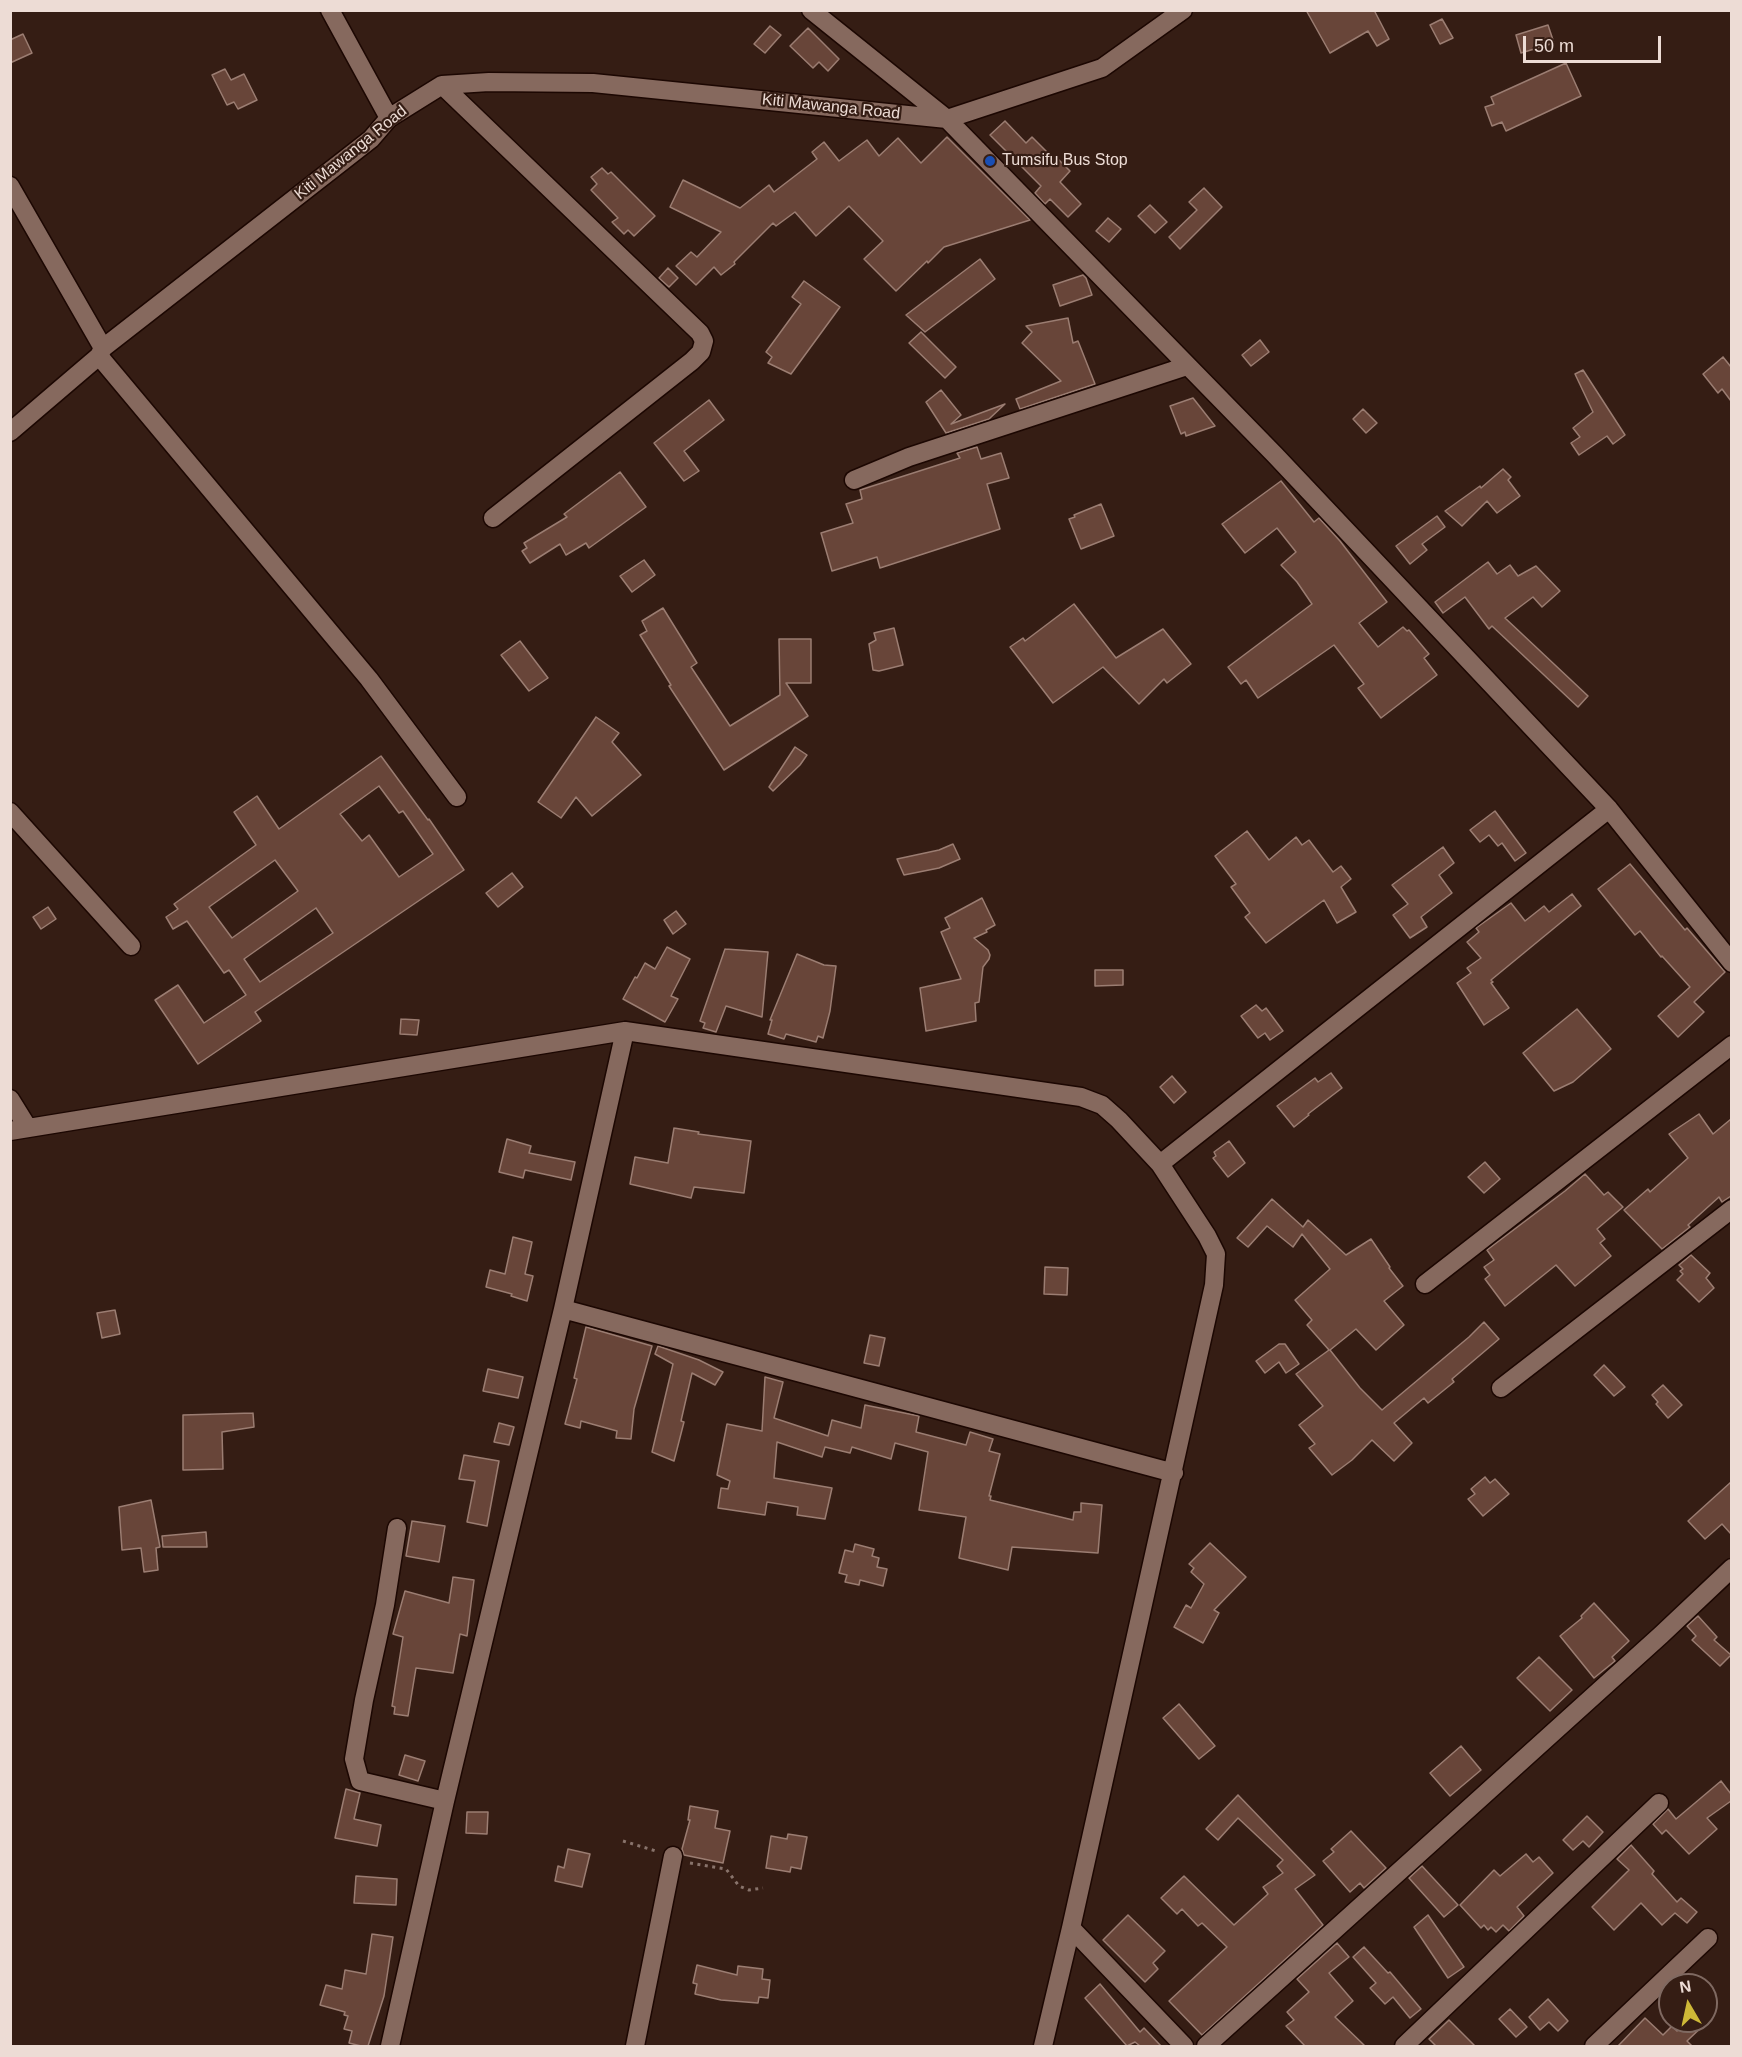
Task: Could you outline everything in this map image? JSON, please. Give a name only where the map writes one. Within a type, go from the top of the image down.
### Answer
[{"type":"street","points":[[330,10],[390,118]]},
{"type":"street","points":[[811,10],[947,119],[1275,455],[1609,809],[1731,963]]},
{"type":"street","points":[[947,119],[1102,68],[1183,10]]},
{"type":"street","name":"Kiti Mawanga Road","points":[[10,432],[101,352],[371,139],[390,118],[442,85],[489,82],[593,83],[947,119]]},
{"type":"street","points":[[442,85],[700,333],[704,341],[701,352],[692,361],[493,518]]},
{"type":"street","points":[[10,186],[101,352],[369,679],[457,797]]},
{"type":"street","points":[[855,480],[909,457],[1187,366]]},
{"type":"street","points":[[1160,1164],[1609,809]]},
{"type":"street","points":[[10,812],[130,946]]},
{"type":"street","points":[[390,2046],[445,1801],[563,1309],[625,1031]]},
{"type":"street","points":[[10,1099],[19,1130],[625,1031],[1081,1096],[1102,1105],[1119,1119],[1160,1164],[1207,1236],[1216,1254],[1214,1285],[1174,1473],[1043,2046]]},
{"type":"street","points":[[1425,1284],[1731,1045]]},
{"type":"street","points":[[1501,1389],[1731,1209]]},
{"type":"street","points":[[563,1309],[1174,1473]]},
{"type":"street","points":[[397,1528],[385,1605],[364,1700],[354,1759],[360,1781],[445,1801]]},
{"type":"street","points":[[1206,2046],[1653,1643],[1731,1568]]},
{"type":"street","points":[[1404,2046],[1659,1803]]},
{"type":"street","points":[[635,2046],[673,1856]]},
{"type":"street","points":[[1071,1928],[1184,2046]]},
{"type":"street","points":[[1594,2046],[1708,1938]]},
{"type":"path","points":[[623,1841],[673,1856],[687,1863],[726,1869],[739,1886],[749,1890],[762,1888]]},
{"type":"building","points":[[1306,10],[1374,10],[1389,39],[1377,46],[1368,31],[1330,53]]},
{"type":"building","points":[[1442,19],[1453,38],[1440,44],[1430,25]]},
{"type":"building","points":[[1548,25],[1554,43],[1521,53],[1516,35]]},
{"type":"building","points":[[770,26],[781,35],[765,53],[754,44]]},
{"type":"building","points":[[808,28],[839,59],[828,71],[819,62],[813,68],[790,46]]},
{"type":"building","points":[[23,34],[32,53],[10,63],[10,40]]},
{"type":"building","points":[[1566,63],[1581,96],[1506,131],[1502,122],[1492,126],[1485,107],[1494,104],[1491,97]]},
{"type":"building","points":[[225,69],[231,80],[244,74],[257,100],[238,109],[234,102],[227,105],[212,75]]},
{"type":"building","points":[[1005,121],[1026,143],[1032,137],[1070,171],[1060,182],[1081,204],[1068,217],[1050,199],[1045,204],[1035,193],[1041,186],[990,135]]},
{"type":"building","points":[[947,137],[1030,220],[944,247],[896,291],[864,259],[883,241],[849,206],[816,236],[795,212],[776,226],[773,223],[734,262],[735,264],[721,275],[714,267],[696,285],[676,266],[691,252],[697,257],[721,232],[670,207],[683,180],[740,208],[769,185],[774,192],[817,159],[812,152],[824,142],[839,161],[867,140],[879,156],[898,138],[921,163]]},
{"type":"building","points":[[602,168],[608,174],[611,172],[655,216],[634,236],[628,230],[624,234],[612,222],[618,218],[591,190],[597,184],[591,177]]},
{"type":"building","points":[[1204,188],[1222,207],[1180,249],[1169,237],[1197,210],[1189,202]]},
{"type":"building","points":[[1150,205],[1167,222],[1155,233],[1138,216]]},
{"type":"building","points":[[1108,218],[1121,229],[1109,242],[1096,231]]},
{"type":"building","points":[[980,259],[995,279],[925,332],[906,315]]},
{"type":"building","points":[[668,268],[678,278],[669,287],[659,278]]},
{"type":"building","points":[[1083,275],[1092,295],[1060,306],[1053,285]]},
{"type":"building","points":[[804,281],[840,307],[791,374],[768,363],[772,357],[766,352],[801,304],[792,297]]},
{"type":"building","points":[[1068,318],[1073,343],[1078,341],[1095,384],[1020,409],[1016,399],[1061,381],[1022,343],[1032,332],[1026,326]]},
{"type":"building","points":[[921,332],[956,367],[945,378],[909,343]]},
{"type":"building","points":[[1260,340],[1269,352],[1251,366],[1242,355]]},
{"type":"building","points":[[1723,357],[1731,367],[1731,401],[1722,389],[1718,393],[1703,374]]},
{"type":"building","points":[[1583,370],[1625,435],[1613,444],[1607,436],[1579,455],[1571,443],[1580,437],[1573,428],[1593,412],[1575,374]]},
{"type":"building","points":[[941,390],[961,415],[951,424],[1005,404],[989,419],[946,433],[926,402]]},
{"type":"building","points":[[1193,398],[1215,426],[1186,436],[1185,432],[1181,434],[1170,406]]},
{"type":"building","points":[[709,400],[724,420],[684,451],[699,471],[684,481],[654,443]]},
{"type":"building","points":[[1363,409],[1377,423],[1366,433],[1353,419]]},
{"type":"building","points":[[977,447],[981,459],[1001,453],[1009,478],[987,484],[1000,529],[880,568],[877,557],[832,571],[821,533],[853,523],[846,504],[862,499],[860,490],[960,458],[957,453]]},
{"type":"building","points":[[1503,469],[1511,477],[1508,480],[1520,496],[1497,513],[1487,501],[1462,526],[1445,511],[1480,486],[1481,488]]},
{"type":"building","points":[[620,472],[646,507],[589,548],[586,543],[566,555],[560,544],[530,563],[522,551],[527,548],[524,543],[567,517],[564,514]]},
{"type":"building","points":[[1281,481],[1314,522],[1319,518],[1340,541],[1387,602],[1359,623],[1378,647],[1403,627],[1409,630],[1429,654],[1424,658],[1437,675],[1381,718],[1358,688],[1364,684],[1334,645],[1258,698],[1246,680],[1241,684],[1228,667],[1312,604],[1297,582],[1281,565],[1296,552],[1277,528],[1245,553],[1222,524]]},
{"type":"building","points":[[1101,504],[1114,536],[1081,549],[1069,519]]},
{"type":"building","points":[[1437,516],[1445,527],[1422,544],[1427,550],[1410,564],[1396,546]]},
{"type":"building","points":[[644,560],[655,575],[632,592],[620,576]]},
{"type":"building","points":[[1488,562],[1497,574],[1510,565],[1518,576],[1536,566],[1560,591],[1542,607],[1533,597],[1505,618],[1588,696],[1578,707],[1492,626],[1489,629],[1465,597],[1443,613],[1435,602]]},
{"type":"building","points":[[1074,604],[1116,658],[1163,629],[1191,664],[1167,683],[1164,679],[1139,704],[1103,667],[1053,703],[1010,647],[1023,638],[1025,641]]},
{"type":"building","points":[[663,608],[697,663],[691,667],[730,726],[780,695],[779,639],[811,639],[811,683],[786,683],[808,716],[724,770],[669,686],[671,685],[640,635],[647,631],[642,621]]},
{"type":"building","points":[[894,628],[903,665],[879,671],[873,670],[869,644],[876,640],[874,633]]},
{"type":"building","points":[[520,641],[548,678],[529,691],[501,655]]},
{"type":"building","points":[[596,717],[619,733],[612,742],[641,775],[592,816],[576,797],[561,818],[538,802]]},
{"type":"building","points":[[795,747],[807,755],[773,791],[769,787]]},
{"type":"building","points":[[381,756],[464,870],[255,1012],[261,1021],[198,1064],[155,1000],[178,985],[204,1023],[246,995],[229,970],[224,973],[187,921],[173,929],[166,917],[178,909],[174,904],[256,845],[234,812],[257,796],[279,829]],"holes":[[[379,786],[399,813],[403,811],[433,854],[399,877],[369,835],[362,841],[340,814]],[[275,860],[298,891],[232,938],[209,907]],[[316,908],[333,933],[260,982],[244,959]]]},
{"type":"building","points":[[1495,811],[1526,853],[1515,861],[1502,843],[1498,846],[1489,835],[1480,842],[1470,830]]},
{"type":"building","points":[[1247,831],[1269,860],[1296,837],[1302,845],[1309,840],[1333,872],[1341,866],[1351,879],[1341,887],[1356,912],[1337,923],[1324,900],[1266,943],[1245,917],[1250,913],[1231,887],[1236,884],[1215,856]]},
{"type":"building","points":[[953,844],[960,859],[939,868],[904,875],[897,859],[939,850]]},
{"type":"building","points":[[1443,847],[1454,863],[1439,875],[1452,893],[1421,917],[1427,927],[1410,938],[1393,915],[1408,904],[1392,885]]},
{"type":"building","points":[[1630,864],[1685,930],[1687,928],[1725,972],[1694,1002],[1704,1012],[1678,1037],[1658,1016],[1690,987],[1640,931],[1635,935],[1598,889]]},
{"type":"building","points":[[512,873],[523,887],[498,907],[486,893]]},
{"type":"building","points":[[1572,894],[1581,906],[1491,980],[1509,1008],[1484,1025],[1457,983],[1471,973],[1467,968],[1481,958],[1467,942],[1479,932],[1476,928],[1511,903],[1525,921],[1544,906],[1549,912]]},
{"type":"building","points":[[982,898],[995,925],[974,938],[988,950],[990,955],[983,967],[979,1002],[975,1003],[976,1021],[926,1031],[920,988],[961,979],[941,932],[950,928],[945,918]]},
{"type":"building","points":[[48,907],[56,919],[41,929],[33,917]]},
{"type":"building","points":[[676,911],[686,924],[673,934],[664,920]]},
{"type":"building","points":[[667,947],[690,959],[671,996],[678,999],[665,1022],[623,999],[645,963],[655,969]]},
{"type":"building","points":[[725,949],[768,952],[762,1017],[726,1006],[716,1032],[703,1028],[705,1023],[700,1021]]},
{"type":"building","points":[[797,954],[824,965],[836,966],[830,1011],[823,1038],[818,1036],[816,1042],[786,1034],[784,1039],[768,1034],[772,1020],[770,1020]]},
{"type":"building","points":[[1095,970],[1123,970],[1123,985],[1095,986]]},
{"type":"building","points":[[1256,1005],[1262,1011],[1266,1008],[1283,1031],[1270,1040],[1265,1033],[1258,1038],[1241,1016]]},
{"type":"building","points":[[1577,1009],[1611,1049],[1573,1082],[1554,1091],[1523,1053]]},
{"type":"building","points":[[401,1019],[419,1020],[417,1035],[400,1034]]},
{"type":"building","points":[[1331,1073],[1342,1088],[1294,1127],[1277,1106],[1315,1078],[1318,1082]]},
{"type":"building","points":[[1172,1076],[1186,1092],[1174,1103],[1160,1087]]},
{"type":"building","points":[[1699,1114],[1713,1134],[1731,1119],[1731,1196],[1722,1202],[1719,1197],[1688,1225],[1690,1227],[1662,1249],[1624,1210],[1648,1189],[1650,1192],[1688,1158],[1669,1134]]},
{"type":"building","points":[[674,1128],[699,1132],[698,1134],[751,1141],[744,1193],[694,1187],[691,1198],[630,1184],[635,1157],[668,1163]]},
{"type":"building","points":[[507,1139],[531,1146],[529,1153],[575,1162],[571,1180],[525,1170],[523,1178],[499,1172]]},
{"type":"building","points":[[1229,1141],[1245,1163],[1228,1177],[1213,1158],[1216,1156],[1214,1152]]},
{"type":"building","points":[[1485,1162],[1500,1179],[1484,1193],[1468,1177]]},
{"type":"building","points":[[1585,1174],[1604,1195],[1608,1192],[1623,1207],[1597,1229],[1605,1239],[1600,1243],[1611,1256],[1575,1286],[1556,1265],[1505,1306],[1485,1279],[1490,1275],[1484,1267],[1494,1260],[1487,1250]]},
{"type":"building","points":[[1272,1199],[1303,1227],[1308,1220],[1346,1255],[1371,1239],[1403,1286],[1384,1301],[1404,1325],[1376,1350],[1356,1329],[1330,1350],[1360,1388],[1382,1410],[1484,1322],[1499,1339],[1452,1379],[1454,1382],[1428,1403],[1424,1398],[1394,1423],[1412,1443],[1394,1461],[1372,1440],[1352,1460],[1332,1475],[1309,1448],[1315,1444],[1299,1425],[1323,1406],[1296,1374],[1329,1350],[1307,1325],[1312,1320],[1295,1300],[1330,1269],[1302,1234],[1293,1247],[1267,1226],[1248,1247],[1237,1238]]},
{"type":"building","points":[[513,1237],[532,1242],[525,1274],[533,1276],[527,1301],[486,1287],[490,1270],[505,1274]]},
{"type":"building","points":[[1691,1255],[1710,1273],[1706,1278],[1714,1288],[1699,1302],[1677,1280],[1683,1274],[1680,1271],[1683,1269],[1679,1265]]},
{"type":"building","points":[[1045,1267],[1068,1268],[1067,1295],[1044,1294]]},
{"type":"building","points":[[115,1310],[120,1334],[102,1338],[97,1313]]},
{"type":"building","points":[[586,1327],[652,1346],[634,1409],[631,1439],[616,1438],[617,1431],[581,1421],[580,1428],[565,1424],[577,1379],[574,1378]]},
{"type":"building","points":[[870,1335],[885,1338],[879,1366],[864,1363]]},
{"type":"building","points":[[1279,1344],[1285,1344],[1299,1364],[1286,1373],[1279,1362],[1265,1373],[1256,1361]]},
{"type":"building","points":[[658,1346],[699,1360],[723,1372],[715,1385],[692,1373],[681,1421],[684,1422],[674,1461],[652,1452],[673,1364],[655,1354]]},
{"type":"building","points":[[1604,1365],[1625,1387],[1614,1396],[1594,1375]]},
{"type":"building","points":[[488,1369],[523,1377],[518,1398],[483,1391]]},
{"type":"building","points":[[765,1377],[783,1382],[774,1418],[828,1436],[832,1420],[861,1428],[865,1405],[919,1416],[916,1432],[966,1445],[970,1432],[993,1439],[989,1451],[1000,1454],[989,1496],[991,1496],[990,1500],[1073,1520],[1074,1512],[1081,1512],[1081,1503],[1102,1505],[1098,1553],[1012,1547],[1008,1570],[959,1558],[966,1517],[919,1510],[928,1452],[895,1443],[891,1459],[852,1447],[850,1453],[825,1447],[822,1457],[777,1442],[774,1478],[832,1488],[825,1519],[797,1515],[798,1507],[767,1502],[765,1515],[718,1508],[721,1488],[728,1489],[730,1481],[717,1475],[727,1424],[762,1431]]},
{"type":"building","points":[[1663,1385],[1682,1405],[1668,1418],[1656,1404],[1658,1402],[1652,1395]]},
{"type":"building","points":[[253,1413],[254,1427],[222,1432],[223,1469],[183,1470],[183,1415]]},
{"type":"building","points":[[499,1423],[514,1427],[509,1445],[494,1442]]},
{"type":"building","points":[[464,1455],[499,1461],[487,1526],[467,1522],[475,1481],[459,1479]]},
{"type":"building","points":[[1485,1477],[1490,1483],[1495,1479],[1509,1494],[1483,1516],[1468,1499],[1475,1494],[1471,1489]]},
{"type":"building","points":[[1731,1482],[1731,1534],[1722,1524],[1705,1539],[1688,1521]]},
{"type":"building","points":[[151,1500],[160,1547],[156,1548],[158,1570],[144,1572],[141,1548],[122,1550],[119,1507]]},
{"type":"building","points":[[412,1521],[445,1526],[439,1562],[406,1556]]},
{"type":"building","points":[[206,1532],[207,1547],[163,1547],[162,1536]]},
{"type":"building","points":[[1210,1543],[1246,1577],[1214,1610],[1219,1613],[1203,1643],[1174,1627],[1186,1605],[1191,1608],[1204,1584],[1191,1572],[1194,1568],[1189,1564]]},
{"type":"building","points":[[855,1544],[874,1549],[872,1556],[879,1558],[877,1567],[887,1569],[883,1586],[860,1580],[859,1585],[845,1582],[847,1575],[839,1573],[845,1550],[853,1552]]},
{"type":"building","points":[[453,1577],[474,1580],[467,1636],[460,1634],[453,1673],[416,1668],[408,1716],[394,1714],[395,1707],[392,1706],[403,1637],[393,1634],[405,1591],[449,1603]]},
{"type":"building","points":[[1594,1603],[1629,1641],[1612,1657],[1615,1661],[1594,1678],[1560,1636],[1582,1618],[1581,1616]]},
{"type":"building","points":[[1698,1616],[1717,1637],[1714,1640],[1731,1655],[1720,1666],[1692,1640],[1696,1636],[1687,1626]]},
{"type":"building","points":[[1539,1657],[1572,1690],[1550,1711],[1517,1678]]},
{"type":"building","points":[[1179,1704],[1215,1746],[1199,1759],[1163,1718]]},
{"type":"building","points":[[1461,1746],[1481,1770],[1450,1796],[1430,1773]]},
{"type":"building","points":[[405,1755],[425,1761],[418,1781],[399,1775]]},
{"type":"building","points":[[1721,1781],[1731,1794],[1731,1801],[1707,1818],[1717,1829],[1689,1854],[1666,1830],[1662,1834],[1653,1824],[1668,1809],[1676,1819]]},
{"type":"building","points":[[346,1789],[360,1793],[354,1819],[381,1825],[377,1846],[335,1838]]},
{"type":"building","points":[[1238,1795],[1315,1875],[1295,1889],[1323,1925],[1202,2035],[1169,2001],[1227,1947],[1202,1923],[1198,1926],[1182,1909],[1177,1914],[1161,1898],[1184,1876],[1234,1925],[1268,1894],[1263,1887],[1283,1873],[1277,1866],[1283,1860],[1238,1818],[1218,1840],[1206,1829]]},
{"type":"building","points":[[690,1806],[718,1811],[715,1828],[730,1831],[723,1863],[684,1855],[682,1849],[690,1820],[688,1820]]},
{"type":"building","points":[[467,1812],[488,1812],[487,1834],[466,1833]]},
{"type":"building","points":[[1587,1816],[1603,1832],[1589,1847],[1583,1841],[1573,1850],[1563,1840]]},
{"type":"building","points":[[1351,1831],[1386,1868],[1364,1888],[1360,1883],[1350,1892],[1323,1861],[1334,1852],[1331,1849]]},
{"type":"building","points":[[788,1834],[807,1837],[801,1869],[791,1867],[790,1872],[766,1868],[771,1836],[787,1839]]},
{"type":"building","points":[[1631,1845],[1654,1871],[1652,1874],[1677,1902],[1681,1898],[1697,1912],[1687,1923],[1675,1913],[1662,1925],[1641,1903],[1614,1930],[1592,1907],[1629,1870],[1617,1859]]},
{"type":"building","points":[[568,1849],[590,1854],[582,1887],[555,1881],[558,1866],[564,1868]]},
{"type":"building","points":[[1526,1854],[1533,1862],[1539,1857],[1553,1873],[1517,1907],[1524,1916],[1509,1931],[1503,1925],[1496,1932],[1491,1927],[1488,1930],[1484,1925],[1481,1928],[1460,1905],[1494,1870],[1500,1876]]},
{"type":"building","points":[[1422,1866],[1458,1905],[1444,1917],[1409,1878]]},
{"type":"building","points":[[356,1876],[397,1879],[396,1905],[354,1903]]},
{"type":"building","points":[[1128,1915],[1165,1951],[1153,1963],[1158,1969],[1145,1982],[1103,1940]]},
{"type":"building","points":[[1428,1915],[1464,1967],[1448,1978],[1414,1927]]},
{"type":"building","points":[[372,1934],[393,1937],[384,1996],[368,2046],[361,2046],[349,2043],[352,2031],[344,2029],[348,2016],[344,2015],[345,2012],[320,2005],[326,1985],[342,1989],[345,1970],[366,1974]]},
{"type":"building","points":[[1337,1943],[1349,1957],[1329,1973],[1353,2001],[1335,2017],[1365,2046],[1305,2046],[1286,2026],[1294,2020],[1287,2012],[1309,1992],[1297,1979]]},
{"type":"building","points":[[1364,1947],[1388,1973],[1390,1972],[1421,2009],[1410,2018],[1393,1997],[1385,2004],[1370,1988],[1376,1983],[1353,1957]]},
{"type":"building","points":[[697,1965],[737,1975],[738,1966],[763,1969],[762,1979],[770,1980],[768,1998],[759,1997],[758,2003],[721,2000],[695,1994],[697,1984],[693,1983]]},
{"type":"building","points":[[1100,1984],[1140,2032],[1144,2028],[1161,2046],[1140,2046],[1135,2042],[1127,2046],[1085,1998]]},
{"type":"building","points":[[1548,1999],[1568,2021],[1558,2031],[1549,2022],[1540,2030],[1529,2017]]},
{"type":"building","points":[[1510,2009],[1527,2027],[1516,2037],[1499,2019]]},
{"type":"building","points":[[1645,2018],[1658,2033],[1663,2035],[1665,2033],[1695,2033],[1687,2041],[1692,2046],[1618,2046]]},
{"type":"building","points":[[1449,2020],[1475,2046],[1436,2046],[1429,2039]]},
{"type":"place","name":"Tumsifu Bus Stop","points":[[990,161]]}]
